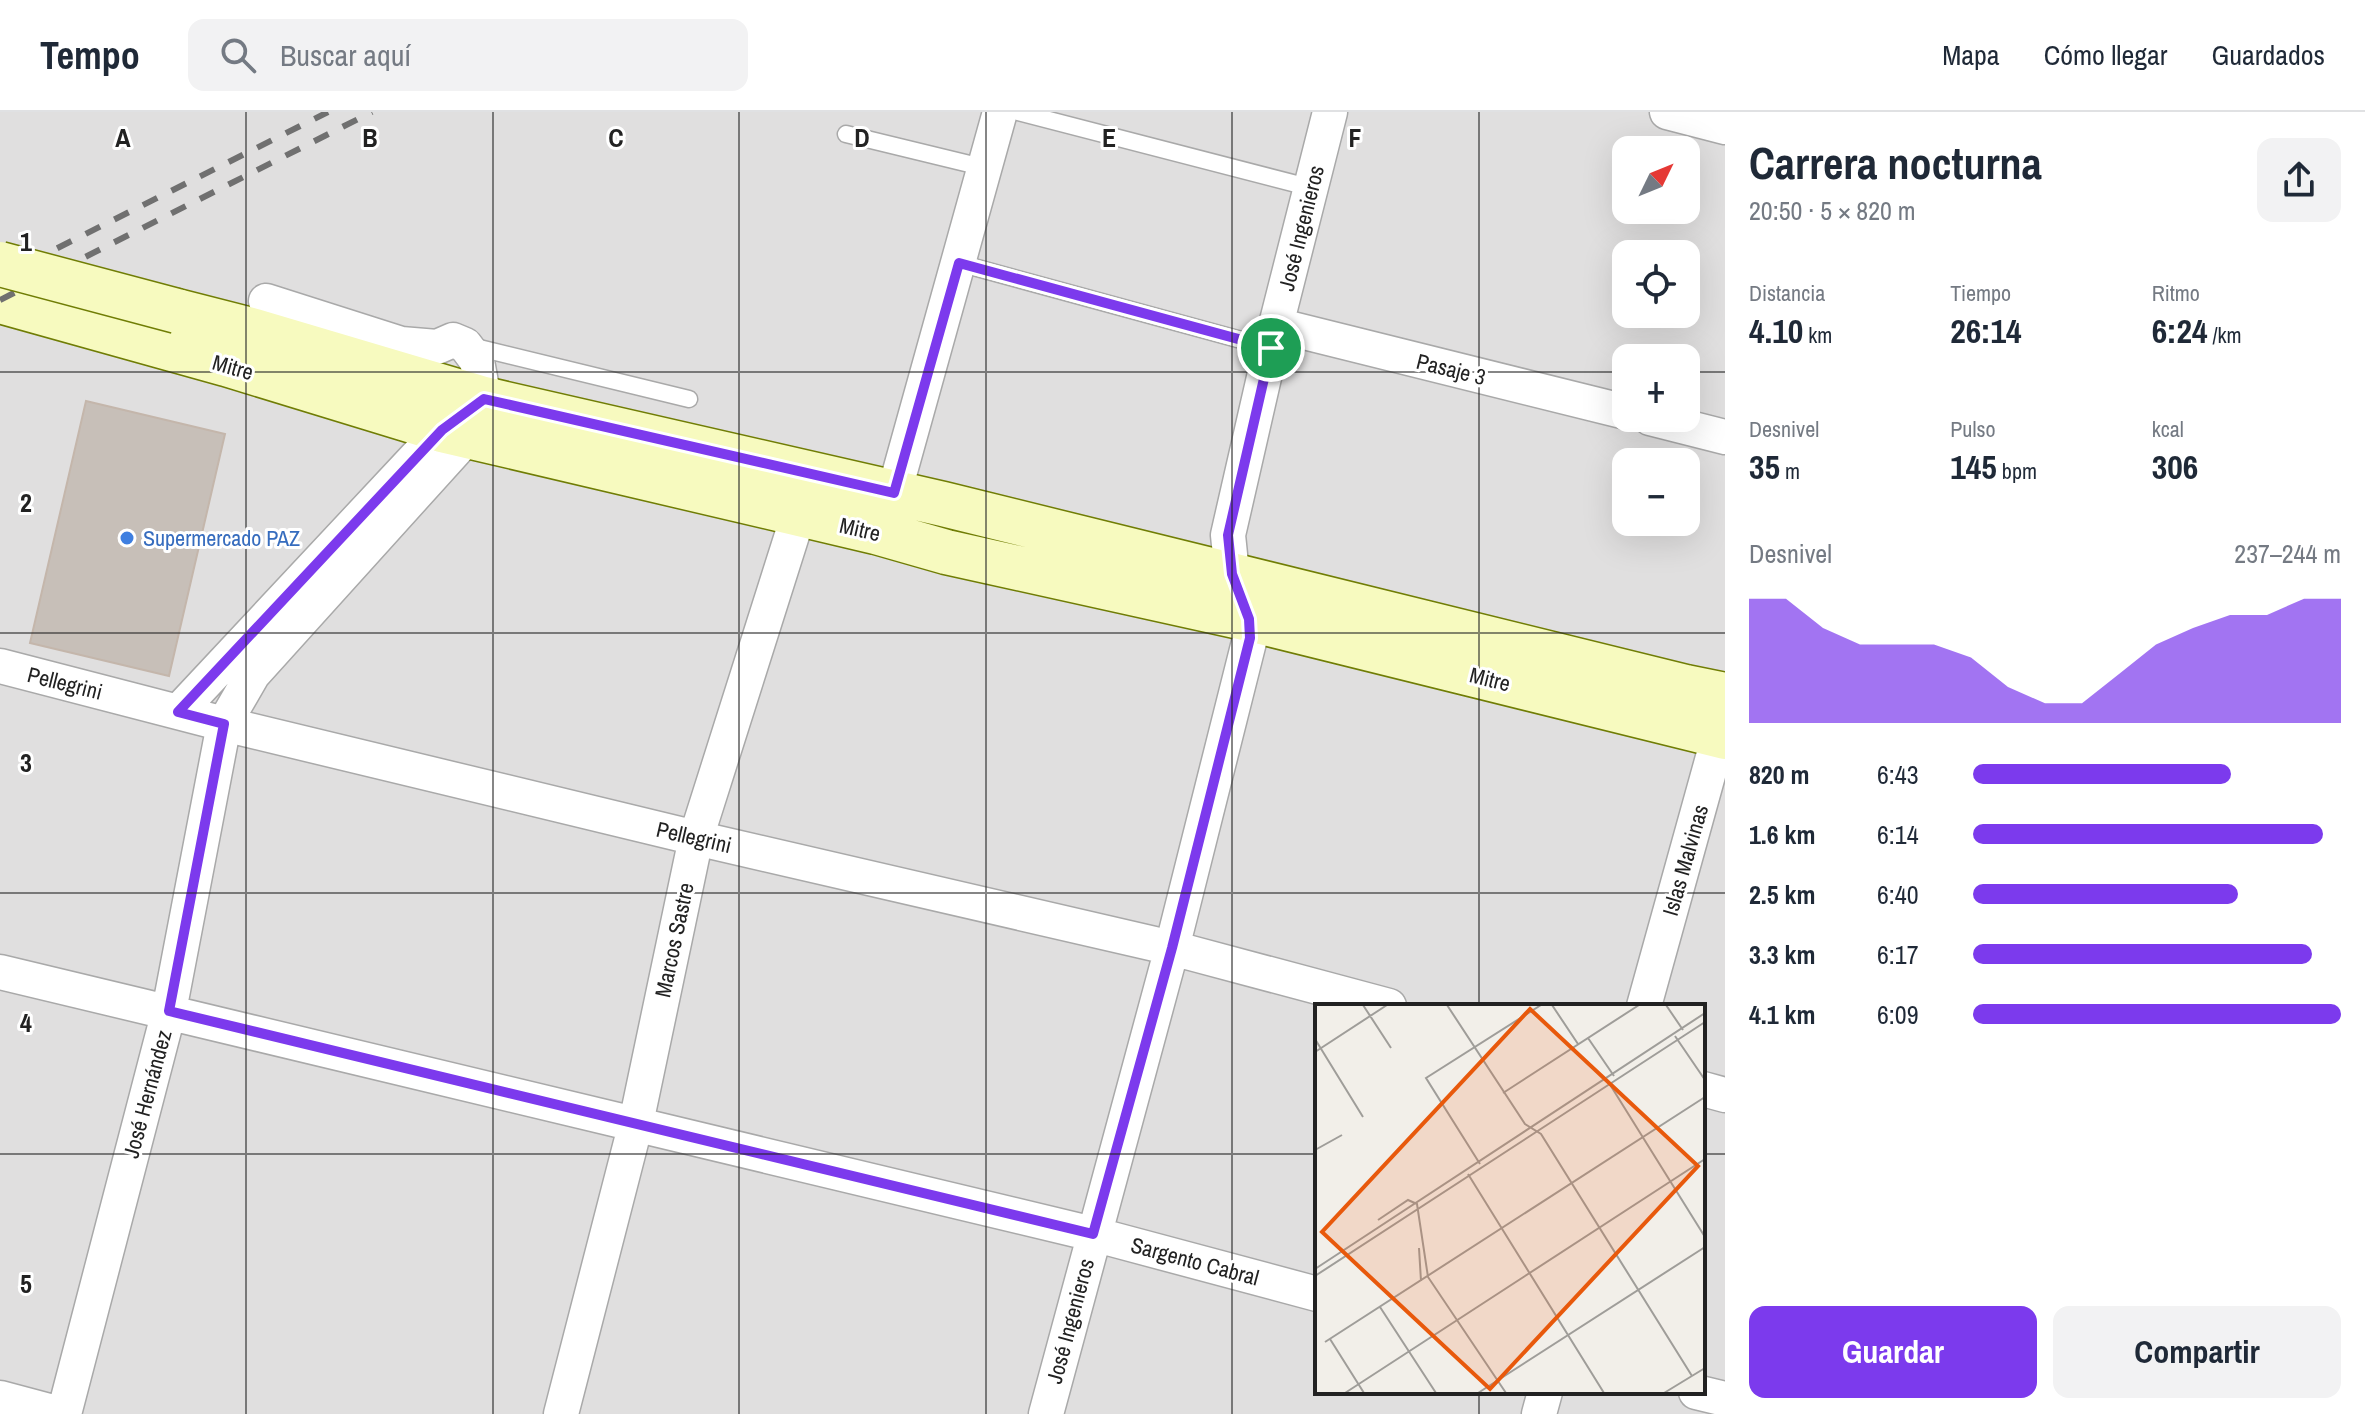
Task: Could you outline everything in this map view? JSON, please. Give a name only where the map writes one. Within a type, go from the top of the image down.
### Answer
[{"type":"main road","name":"Mitre","points":[[0,264],[168,329]]},
{"type":"main road","name":"Mitre","points":[[0,301],[168,329],[255,331],[465,422],[796,515],[876,532],[946,552],[1249,619],[1724,720]]},
{"type":"main road","name":"Mitre","points":[[465,422],[812,474],[894,493],[1232,574],[1724,720]]},
{"type":"street","points":[[876,532],[894,493],[1000,112]]},
{"type":"street","name":"José Ingenieros","points":[[1046,1414],[1172,948],[1250,638],[1249,619],[1232,574],[1228,535],[1330,112]]},
{"type":"street","points":[[1667,112],[1725,127]]},
{"type":"street","points":[[178,712],[465,422],[477,361],[465,345],[453,340],[437,347],[401,344],[266,301]]},
{"type":"street","name":"Pasaje 3","points":[[1274,337],[1612,409]]},
{"type":"street","name":"José Hernández","points":[[62,1414],[169,1011],[224,724],[253,674],[465,422]]},
{"type":"street","points":[[1700,431],[1725,437]]},
{"type":"street","name":"Marcos Sastre","points":[[561,1414],[636,1123],[696,838],[796,515],[812,474]]},
{"type":"street","name":"Pellegrini","points":[[0,666],[224,724],[696,838],[1172,948],[1382,1004]]},
{"type":"street","name":"Islas Malvinas","points":[[1645,1004],[1724,720]]},
{"type":"street","name":"Sargento Cabral","points":[[0,972],[1093,1234],[1315,1293]]},
{"type":"street","points":[[1705,1090],[1725,1095]]},
{"type":"street","points":[[1539,1414],[1544,1394]]},
{"type":"street","points":[[1704,1394],[1725,1399]]},
{"type":"street","points":[[0,1398],[62,1414]]},
{"type":"lane","points":[[1018,112],[1312,188]]},
{"type":"lane","points":[[846,134],[986,168]]},
{"type":"lane","points":[[959,263],[1274,337]]},
{"type":"lane","points":[[465,345],[689,399]]},
{"type":"shaded area","points":[[0,112],[1725,112],[1725,1414],[0,1414]]},
{"type":"building","name":"Supermercado PAZ","points":[[86,401],[225,434],[169,676],[30,643]]},
{"type":"railway","points":[[0,277],[328,112]]},
{"type":"railway","points":[[0,300],[372,112]]},
{"type":"place","name":"Supermercado PAZ","points":[[127,538]]},
{"type":"route","points":[[959,263],[1271,348],[1228,535],[1232,574],[1249,619],[1250,638],[1172,948],[1093,1234],[169,1011],[224,724],[178,712],[442,430],[484,399],[894,493],[959,263]]}]
